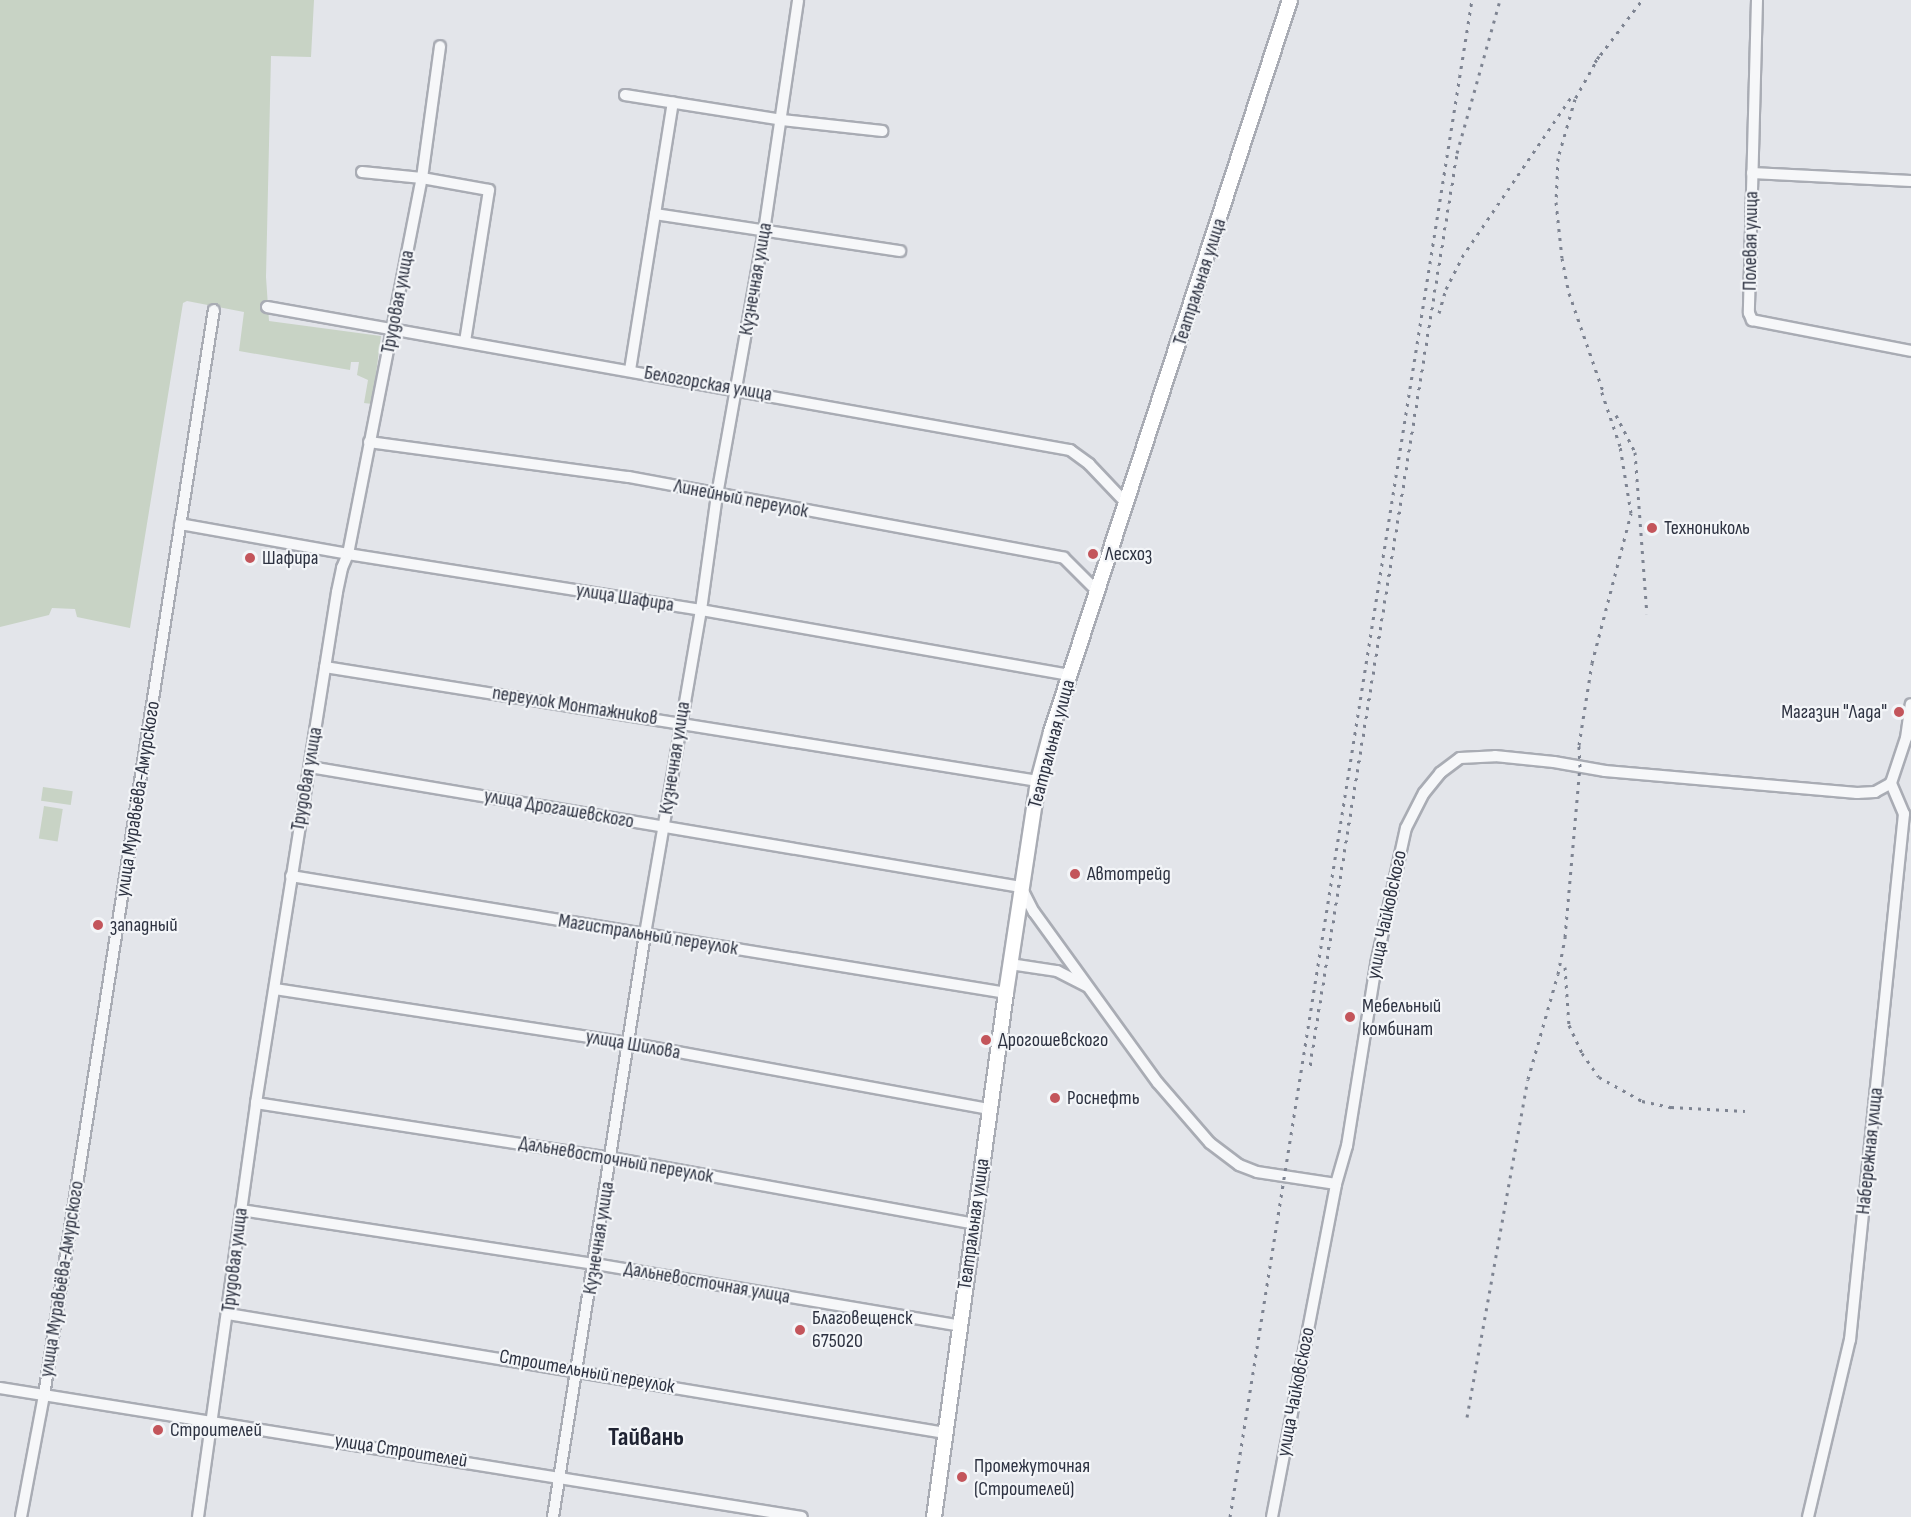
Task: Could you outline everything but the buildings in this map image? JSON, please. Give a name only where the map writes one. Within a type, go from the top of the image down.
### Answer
[{"type":"main road","name":"Театральная улица","points":[[934,1517],[1010,964],[1038,782],[1070,675],[1290,0]]},
{"type":"street","name":"Кузнечная улица","points":[[553,1517],[612,1158],[645,934],[701,610],[717,495],[765,231],[798,0]]},
{"type":"street","name":"Полевая улица","points":[[1757,0],[1749,313],[1752,320],[1911,351]]},
{"type":"street","name":"Трудовая улица","points":[[198,1517],[256,1103],[337,592],[348,554],[422,178],[440,46]]},
{"type":"street","points":[[625,95],[782,120],[882,131]]},
{"type":"street","points":[[630,370],[673,102]]},
{"type":"street","points":[[362,172],[422,178],[489,190],[465,341]]},
{"type":"street","points":[[1752,173],[1911,181]]},
{"type":"street","points":[[656,214],[900,251]]},
{"type":"street","name":"Белогорская улица","points":[[267,307],[1070,450],[1089,464],[1127,504]]},
{"type":"street","name":"улица Муравьёва-Амурского","points":[[44,1395],[214,310]]},
{"type":"street","name":"Линейный переулок","points":[[369,442],[629,477],[1064,558],[1098,592]]},
{"type":"street","name":"улица Шафира","points":[[180,524],[348,554],[701,610],[1070,675]]},
{"type":"street","name":"переулок Монтажников","points":[[325,667],[680,722],[1038,782]]},
{"type":"street","points":[[1891,783],[1906,738],[1911,704]]},
{"type":"street","name":"улица Чайковского","points":[[1272,1517],[1336,1184],[1347,1146],[1376,964],[1406,828],[1424,793],[1440,773],[1460,758],[1495,756],[1554,762],[1605,771],[1857,793],[1875,792],[1891,783]]},
{"type":"street","name":"улица Дрогашевского","points":[[310,767],[1021,887]]},
{"type":"street","name":"Набережная улица","points":[[1808,1517],[1850,1340],[1904,814],[1891,783]]},
{"type":"street","name":"Магистральный переулок","points":[[291,876],[1006,993]]},
{"type":"street","points":[[1021,887],[1034,912],[1158,1083],[1210,1143],[1227,1158],[1257,1172],[1336,1184]]},
{"type":"street","points":[[1010,964],[1057,971],[1074,977],[1090,989]]},
{"type":"street","name":"улица Шилова","points":[[275,989],[629,1043],[990,1109]]},
{"type":"street","name":"Дальневосточный переулок","points":[[256,1103],[612,1158],[974,1224]]},
{"type":"street","name":"Дальневосточная улица","points":[[241,1210],[595,1264],[960,1326]]},
{"type":"street","name":"Строительный переулок","points":[[228,1314],[577,1370],[945,1434]]},
{"type":"street","name":"улица Строителей","points":[[0,1388],[559,1476],[802,1517]]},
{"type":"street","points":[[21,1517],[44,1395]]},
{"type":"green space","points":[[0,0],[314,0],[311,57],[271,56],[266,277],[269,321],[381,336],[372,404],[364,403],[368,380],[357,375],[359,362],[351,362],[350,370],[239,351],[244,312],[187,301],[183,303],[130,628],[77,617],[75,609],[52,608],[49,615],[0,627]]},
{"type":"green space","points":[[43,787],[73,791],[71,805],[41,801]]},
{"type":"green space","points":[[44,806],[63,809],[58,842],[39,839]]},
{"type":"railway","points":[[1230,1517],[1472,0]]},
{"type":"railway","points":[[1310,1065],[1457,153],[1500,0]]},
{"type":"railway","points":[[1595,62],[1642,0]]},
{"type":"railway","points":[[1599,56],[1575,99],[1558,158],[1556,202],[1562,258],[1569,293],[1604,394]]},
{"type":"railway","points":[[1439,313],[1446,289],[1462,257],[1573,94]]},
{"type":"railway","points":[[1467,1417],[1528,1079],[1558,974],[1565,937],[1580,767],[1579,745],[1592,663],[1631,513],[1620,446],[1600,387]]},
{"type":"railway","points":[[1616,415],[1635,452],[1647,614]]},
{"type":"railway","points":[[1565,967],[1569,1025],[1582,1053],[1599,1077],[1642,1101],[1671,1107],[1745,1111]]},
{"type":"place","name":"Технониколь","points":[[1652,528]]},
{"type":"place","name":"Лесхоз","points":[[1093,554]]},
{"type":"place","name":"Шафира","points":[[250,558]]},
{"type":"place","name":"Магазин \"Лада\"","points":[[1899,712]]},
{"type":"place","name":"Автотрейд","points":[[1075,874]]},
{"type":"place","name":"западный","points":[[98,925]]},
{"type":"place","name":"Мебельный комбинат","points":[[1350,1017]]},
{"type":"place","name":"Дрогошевского","points":[[986,1040]]},
{"type":"place","name":"Роснефть","points":[[1055,1098]]},
{"type":"place","name":"Благовещенск 675020","points":[[800,1330]]},
{"type":"place","name":"Строителей","points":[[158,1430]]},
{"type":"place","name":"Промежуточная (Строителей)","points":[[962,1477]]},
{"type":"district","name":"Тайвань","points":[[646,1438]]}]
